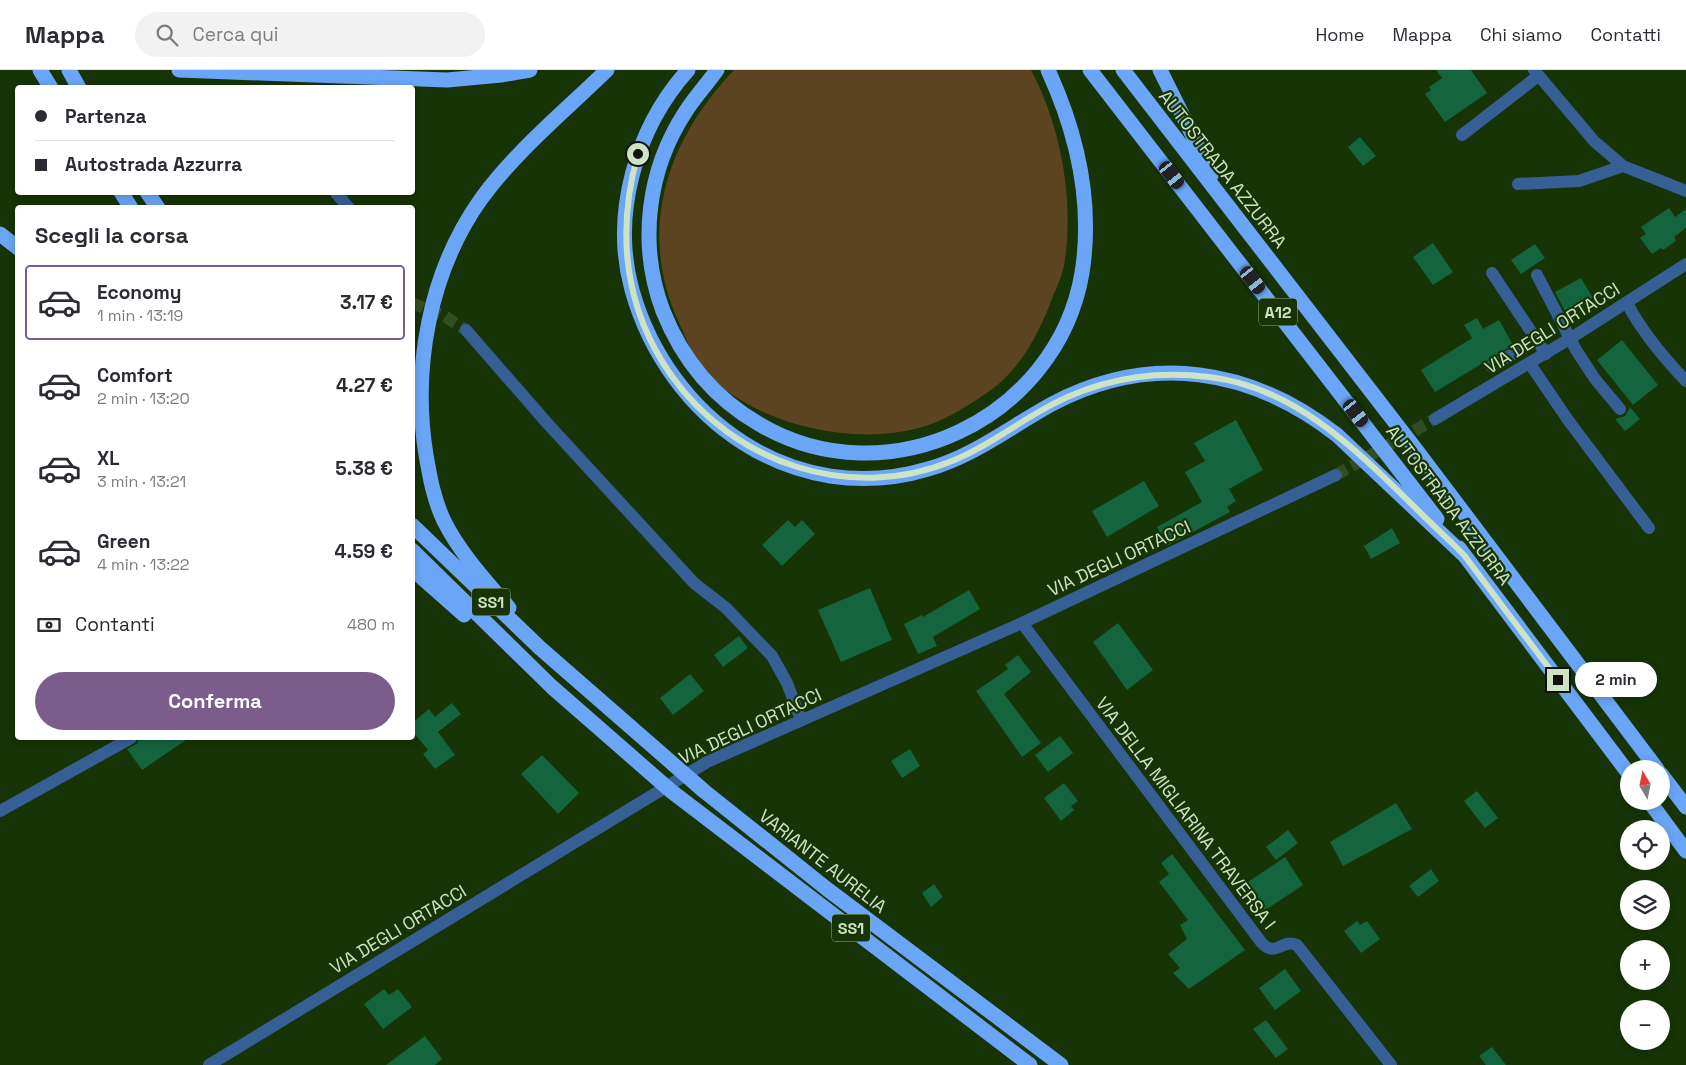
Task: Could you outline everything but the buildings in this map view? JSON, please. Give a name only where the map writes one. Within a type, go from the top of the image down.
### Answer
[{"type":"highway","points":[[40,70],[49,85]]},
{"type":"highway","points":[[69,70],[77,85]]},
{"type":"highway","points":[[179,70],[447,80],[530,70]]},
{"type":"highway","points":[[572,675],[508,608],[464,552],[444,520],[430,481],[421,414],[421,380],[430,321],[440,282],[464,226],[501,174],[607,70]]},
{"type":"highway","points":[[688,70],[664,101],[638,154],[626,208],[625,246],[643,326],[664,364],[680,387],[706,416],[740,442],[773,459],[806,470],[858,478],[898,476],[932,468],[964,456],[1054,403],[1102,383],[1151,375],[1212,377],[1258,388],[1316,419],[1337,435],[1464,555]]},
{"type":"highway","points":[[717,70],[677,126],[666,147],[654,183],[650,207],[650,253],[655,288],[661,305],[669,325],[690,363],[714,391],[743,415],[778,435],[798,443],[833,451],[862,454],[909,450],[933,443],[955,434],[988,416],[1018,391],[1046,359],[1061,334],[1074,302],[1081,275],[1085,240],[1085,200],[1072,130],[1048,70]]},
{"type":"highway","name":"AUTOSTRADA AZZURRA","points":[[1090,70],[1464,555],[1620,762]]},
{"type":"highway","name":"AUTOSTRADA AZZURRA","points":[[1123,70],[1420,455],[1650,760]]},
{"type":"highway","points":[[1160,70],[1230,209]]},
{"type":"highway","points":[[0,234],[15,246]]},
{"type":"highway","name":"SS1","points":[[415,528],[499,610],[572,675]]},
{"type":"highway","name":"SS1","points":[[415,553],[552,687]]},
{"type":"highway","points":[[415,572],[521,666],[552,687]]},
{"type":"highway","name":"VARIANTE AURELIA","points":[[572,675],[704,791],[827,889],[1061,1065]]},
{"type":"highway","name":"VARIANTE AURELIA","points":[[552,687],[671,791],[1030,1065]]},
{"type":"highway","points":[[1670,786],[1686,807]]},
{"type":"highway","points":[[1656,810],[1686,850]]},
{"type":"street","points":[[1462,135],[1536,73],[1594,141],[1623,166],[1686,191]]},
{"type":"street","points":[[1518,184],[1579,181],[1623,166]]},
{"type":"street","points":[[338,195],[346,205]]},
{"type":"street","name":"VIA DEGLI ORTACCI","points":[[1435,419],[1530,364],[1686,264]]},
{"type":"street","points":[[1492,273],[1546,354]]},
{"type":"street","points":[[1537,275],[1595,379],[1620,409]]},
{"type":"street","points":[[1627,303],[1643,329],[1667,361],[1686,381]]},
{"type":"street","points":[[466,330],[547,423],[694,583],[726,608],[772,656],[787,682],[801,720]]},
{"type":"street","points":[[1491,366],[1536,341]]},
{"type":"street","points":[[1530,364],[1568,420],[1649,528]]},
{"type":"street","name":"VIA DEGLI ORTACCI","points":[[209,1065],[707,762],[1022,622],[1336,475]]},
{"type":"street","name":"VIA DELLA MIGLIARINA TRAVERSA I","points":[[1022,622],[1261,942],[1267,948],[1273,950],[1286,944],[1297,946],[1391,1065]]},
{"type":"street","points":[[0,811],[127,740]]},
{"type":"shaded area","points":[[734,70],[1031,70],[1050,114],[1062,161],[1068,211],[1065,259],[1059,283],[1044,319],[1019,363],[1002,381],[959,411],[934,423],[906,431],[874,434],[841,433],[808,427],[776,418],[747,404],[721,386],[700,365],[680,325],[667,290],[660,256],[660,222],[665,189],[675,157],[691,127],[710,98]]},
{"type":"tunnel","points":[[415,304],[444,316],[466,330]]},
{"type":"tunnel","points":[[1336,475],[1435,419]]},
{"type":"route","points":[[638,154],[627,200],[625,246],[630,284],[643,326],[656,351],[680,387],[706,416],[740,442],[765,456],[806,470],[858,478],[898,476],[932,468],[964,456],[984,446],[1054,403],[1102,383],[1135,376],[1165,374],[1212,377],[1246,384],[1285,400],[1316,419],[1337,435],[1452,543],[1464,555],[1558,680]]}]
